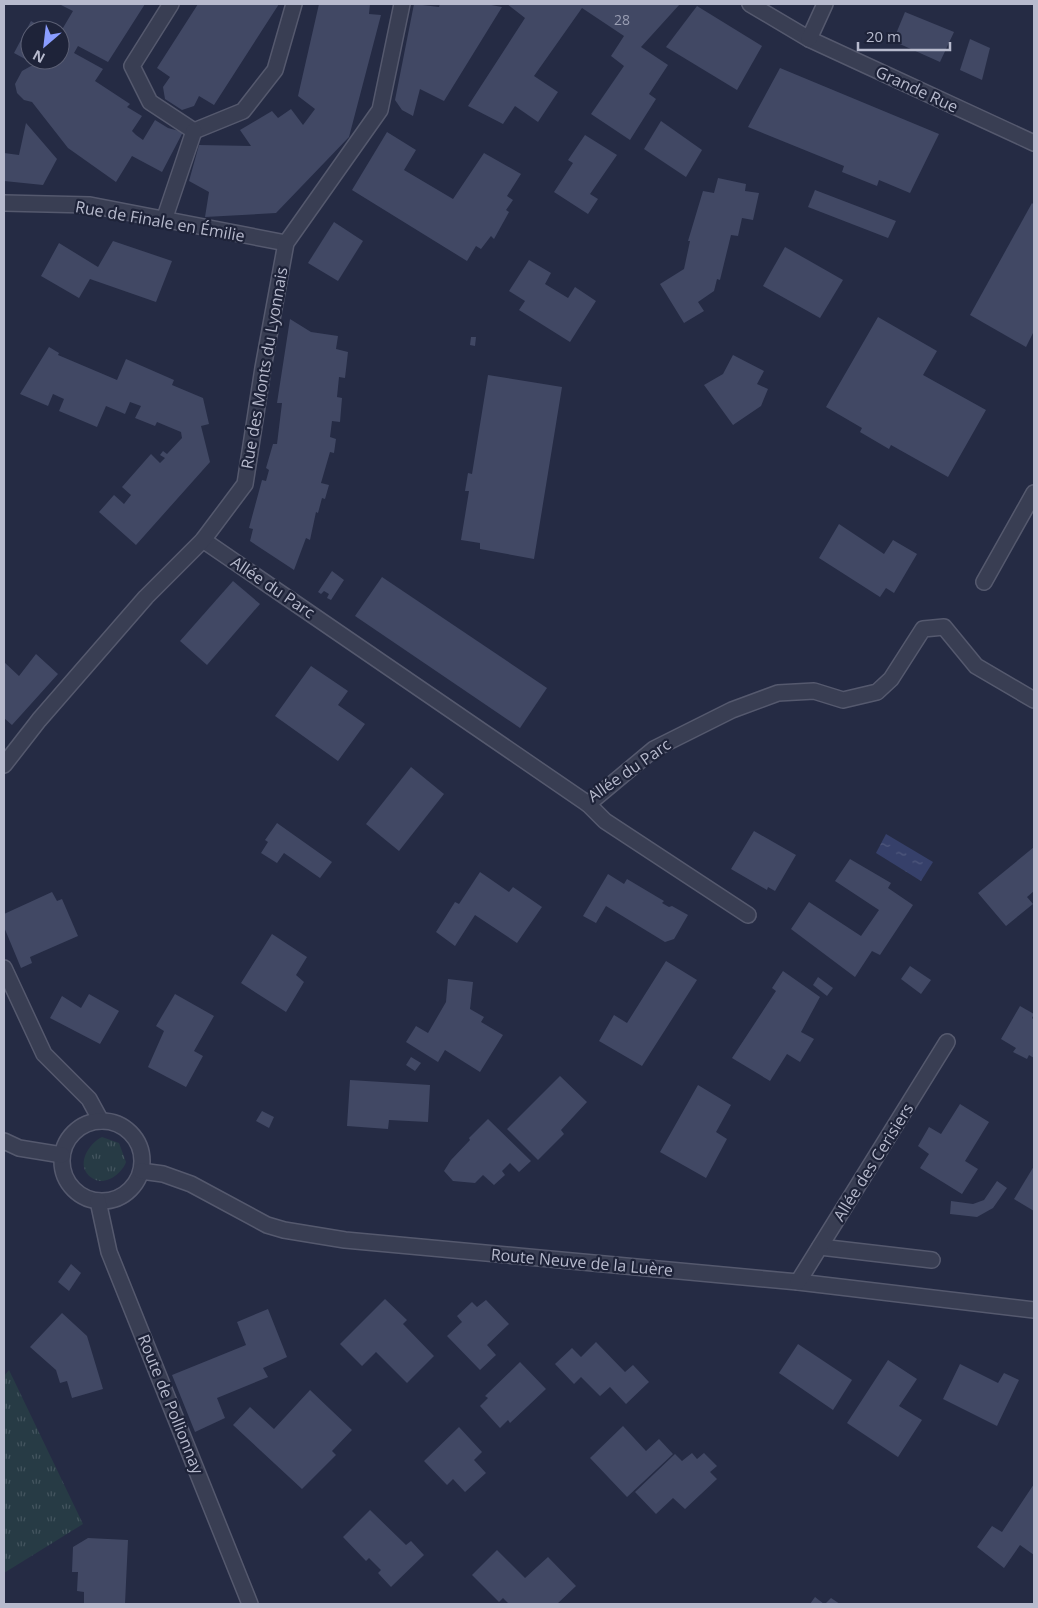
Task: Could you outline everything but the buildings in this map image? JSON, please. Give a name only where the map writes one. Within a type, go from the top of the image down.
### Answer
[{"type":"street","points":[[171,4],[132,66],[150,102],[194,131]]},
{"type":"street","points":[[164,220],[194,131],[243,111],[275,70],[294,4]]},
{"type":"street","name":"Rue des Monts du Lyonnais","points":[[4,765],[39,720],[146,597],[203,540],[245,484],[263,368],[286,243],[380,110],[402,4]]},
{"type":"street","name":"Grande Rue","points":[[750,4],[809,39],[1034,143]]},
{"type":"street","points":[[809,39],[825,4]]},
{"type":"street","name":"Rue de Finale en Émilie","points":[[4,203],[90,205],[286,243]]},
{"type":"street","points":[[984,582],[1034,492]]},
{"type":"street","name":"Allée du Parc","points":[[203,540],[588,804],[654,749],[732,710],[778,693],[814,691],[843,700],[877,692],[891,679],[923,629],[944,626],[976,666],[1034,700]]},
{"type":"street","points":[[588,804],[605,821],[748,914]]},
{"type":"street","points":[[4,968],[44,1054],[89,1099],[100,1121]]},
{"type":"street","name":"Allée des Cerisiers","points":[[798,1282],[947,1042]]},
{"type":"street","points":[[100,1121],[118,1124],[132,1134],[139,1146],[142,1158],[142,1171],[136,1183],[118,1199],[98,1201],[88,1199],[76,1192],[67,1182],[62,1169],[62,1155],[72,1134],[90,1122],[100,1121]]},
{"type":"street","points":[[4,1141],[19,1148],[62,1155]]},
{"type":"street","name":"Route Neuve de la Luère","points":[[142,1171],[163,1174],[191,1184],[267,1224],[293,1231],[345,1240],[798,1282],[1034,1310]]},
{"type":"street","name":"Route de Pollionnay","points":[[98,1201],[109,1252],[250,1604]]},
{"type":"street","points":[[820,1247],[932,1260]]},
{"type":"green space","points":[[102,1137],[119,1143],[126,1162],[117,1175],[102,1181],[92,1178],[87,1173],[84,1161],[88,1149]]},
{"type":"green space","points":[[9,1370],[83,1524],[4,1573],[4,1376]]},
{"type":"water","points":[[886,834],[933,862],[921,881],[876,853]]}]
